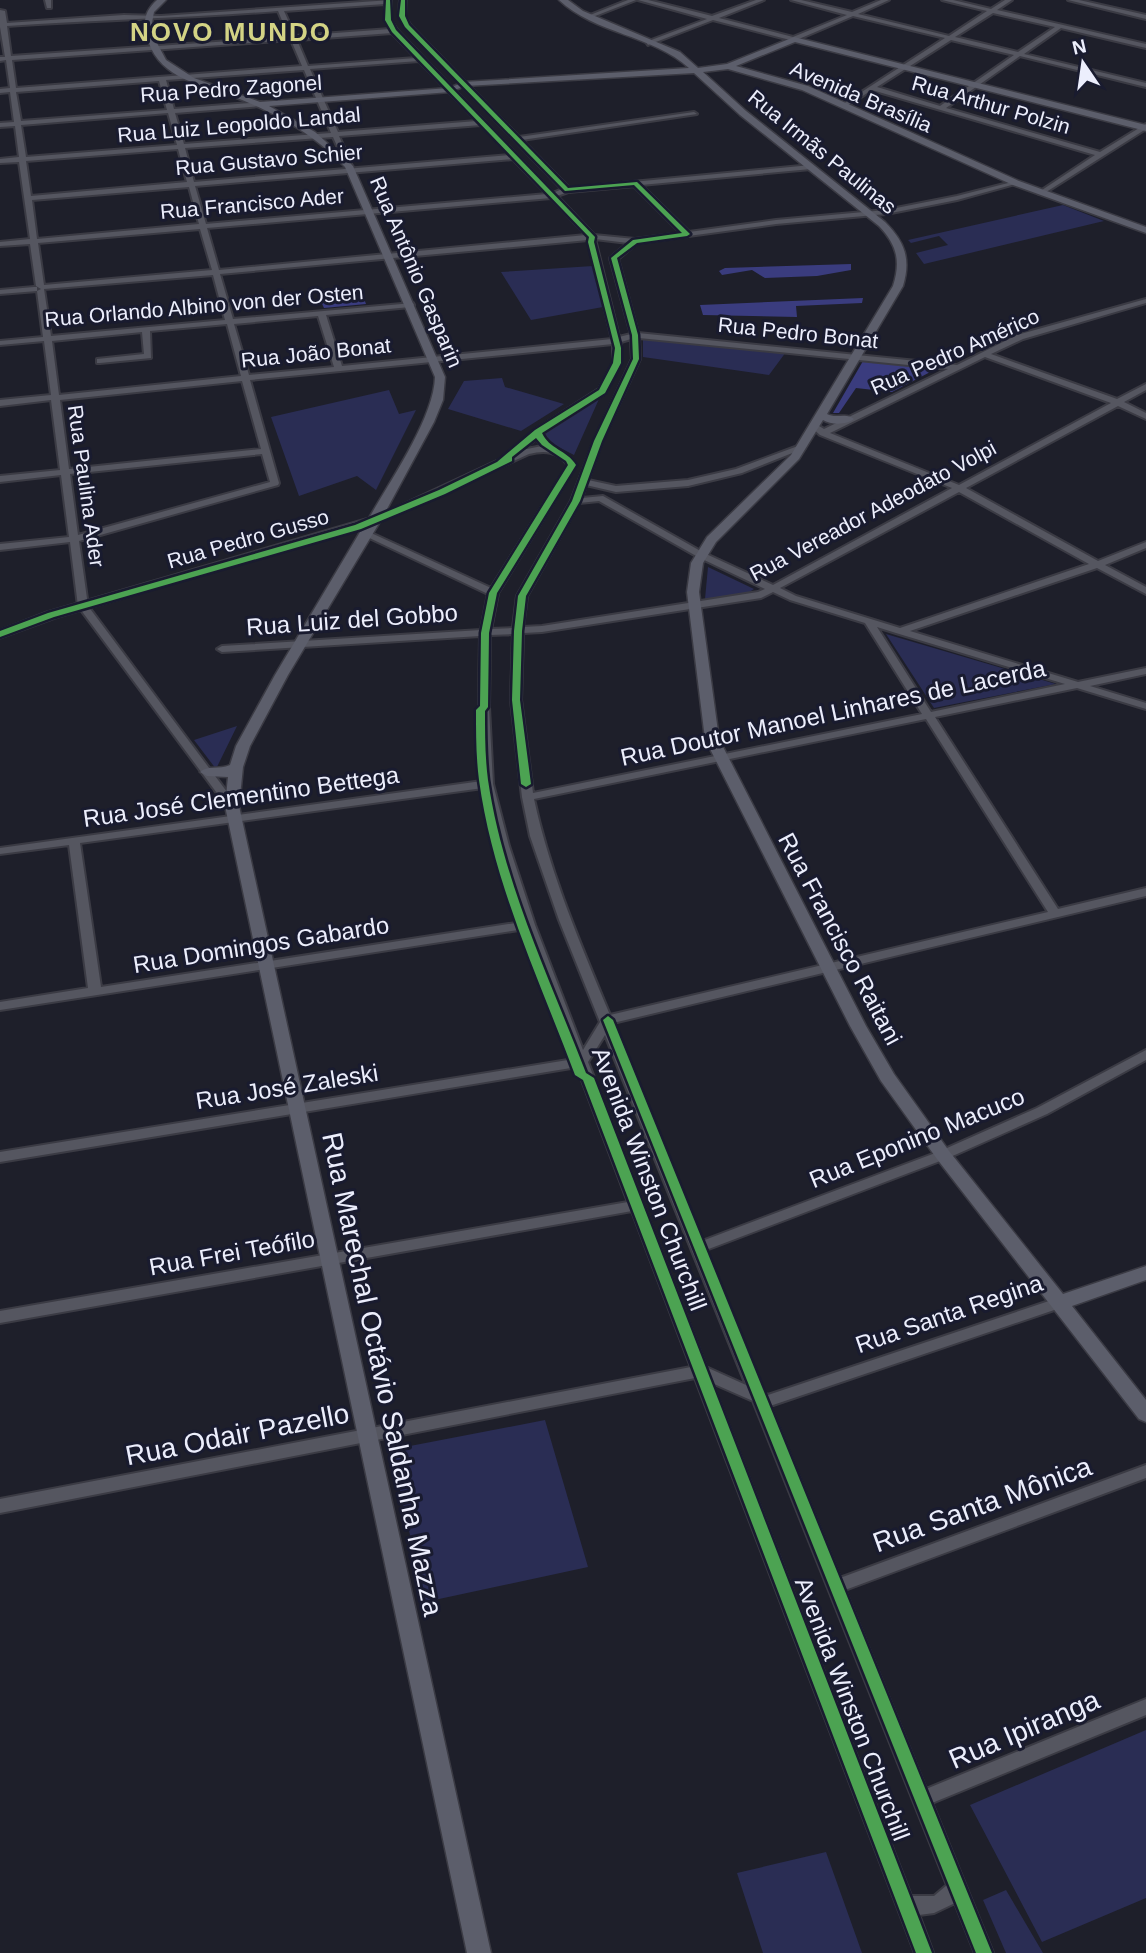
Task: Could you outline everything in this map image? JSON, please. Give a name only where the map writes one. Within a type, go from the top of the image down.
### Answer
[{"type":"main road","points":[[162,0],[149,17],[155,48],[164,64],[186,77],[261,104],[336,152],[350,168]]},
{"type":"main road","name":"Avenida Brasília","points":[[563,0],[572,9],[588,17],[669,52],[805,88],[1016,183],[1146,230]]},
{"type":"main road","points":[[727,66],[794,39],[1145,127]]},
{"type":"main road","name":"Rua Irmãs Paulinas","points":[[669,52],[697,70],[734,105],[868,213],[889,231],[900,247],[904,268],[898,286],[821,415],[818,430],[801,448]]},
{"type":"main road","name":"Rua Pedro Zagonel","points":[[261,104],[450,90],[464,84],[727,66]]},
{"type":"main road","name":"Rua Antônio Gasparin","points":[[233,812],[236,767],[248,736],[375,520],[440,397],[440,377],[435,359],[350,168]]},
{"type":"main road","points":[[821,415],[830,420],[849,419]]},
{"type":"main road","name":"Rua Francisco Raitani","points":[[801,448],[776,478],[711,540],[701,555],[693,582],[710,727],[720,758],[887,1077],[943,1156],[1146,1414]]},
{"type":"main road","name":"Rua Pedro Gusso","points":[[0,634],[83,606],[375,520]]},
{"type":"main road","points":[[207,772],[223,774],[236,767]]},
{"type":"main road","name":"Rua Marechal Octávio Saldanha Mazza","points":[[233,812],[479,1953]]},
{"type":"main road","name":"Rua Santa Regina","points":[[1058,1303],[1146,1273]]},
{"type":"street","points":[[403,0],[402,16],[407,26],[566,190]]},
{"type":"street","points":[[588,17],[633,0]]},
{"type":"street","points":[[641,0],[794,39],[886,0]]},
{"type":"street","points":[[648,43],[761,0]]},
{"type":"street","points":[[794,0],[1146,86]]},
{"type":"street","points":[[945,0],[1146,46]]},
{"type":"street","points":[[843,106],[1009,0]]},
{"type":"street","points":[[1071,0],[1146,17]]},
{"type":"street","points":[[3,25],[388,1],[388,20],[394,30],[592,237]]},
{"type":"street","name":"Rua Antônio Gasparin","points":[[280,9],[350,168]]},
{"type":"street","name":"Rua Paulina Ader","points":[[2,11],[83,606],[207,772],[233,812]]},
{"type":"street","points":[[942,108],[1060,26]]},
{"type":"street","points":[[0,59],[394,30]]},
{"type":"street","points":[[0,91],[421,59]]},
{"type":"street","points":[[0,547],[74,539],[275,483],[162,79]]},
{"type":"street","name":"Rua Arthur Polzin","points":[[872,88],[1101,155]]},
{"type":"street","name":"Rua Pedro Zagonel","points":[[0,125],[261,104]]},
{"type":"street","points":[[517,139],[694,114]]},
{"type":"street","name":"Rua Luiz Leopoldo Landal","points":[[0,161],[481,123]]},
{"type":"street","points":[[1041,193],[1145,127]]},
{"type":"street","name":"Rua Gustavo Schier","points":[[28,198],[350,168],[513,157]]},
{"type":"street","name":"Rua Francisco Ader","points":[[0,244],[550,196],[566,190],[811,167]]},
{"type":"street","points":[[635,183],[687,234]]},
{"type":"street","points":[[0,292],[592,237],[635,241],[868,213],[957,198],[1016,183]]},
{"type":"street","points":[[592,237],[616,341]]},
{"type":"street","points":[[616,489],[584,482],[598,441],[635,363],[635,335],[614,258],[635,241]]},
{"type":"street","name":"Rua Pedro Américo","points":[[818,430],[849,419],[1030,333],[1146,301]]},
{"type":"street","name":"Rua Orlando Albino von der Osten","points":[[0,343],[411,304]]},
{"type":"street","points":[[321,313],[339,369]]},
{"type":"street","points":[[100,361],[148,356],[146,329]]},
{"type":"street","name":"Rua Pedro Bonat","points":[[635,335],[956,368]]},
{"type":"street","name":"Rua João Bonat","points":[[0,403],[616,341],[635,335]]},
{"type":"street","name":"Rua Pedro Gusso","points":[[500,463],[538,432],[604,389],[617,362],[616,341]]},
{"type":"street","points":[[984,354],[1117,402],[1146,416]]},
{"type":"street","name":"Rua Vereador Adeodato Volpi","points":[[517,631],[761,595],[1146,387]]},
{"type":"street","points":[[818,430],[959,488],[1146,591]]},
{"type":"street","name":"Avenida Winston Churchill","points":[[538,432],[540,440],[548,448],[569,458],[572,465],[493,593],[485,633],[484,707],[488,784],[500,836],[529,925],[923,1953]]},
{"type":"street","name":"Rua Pedro Gusso","points":[[375,520],[533,449],[548,448]]},
{"type":"street","points":[[600,498],[604,492],[616,489],[688,483],[722,476],[801,448]]},
{"type":"street","points":[[0,479],[266,451]]},
{"type":"street","name":"Avenida Winston Churchill","points":[[584,482],[522,596],[517,631],[516,700],[528,797],[536,836],[555,893],[698,1248],[763,1399],[984,1953]]},
{"type":"street","points":[[576,501],[600,498],[701,555],[772,590],[1146,706]]},
{"type":"street","points":[[366,534],[493,593]]},
{"type":"street","points":[[899,631],[1098,564],[1146,545]]},
{"type":"street","points":[[473,582],[490,583],[501,579]]},
{"type":"street","points":[[869,622],[1055,914]]},
{"type":"street","name":"Rua Luiz del Gobbo","points":[[222,649],[517,631]]},
{"type":"street","name":"Rua Doutor Manoel Linhares de Lacerda","points":[[528,797],[1146,671]]},
{"type":"street","name":"Rua José Clementino Bettega","points":[[0,851],[74,841],[233,812],[488,784]]},
{"type":"street","points":[[74,841],[95,991]]},
{"type":"street","points":[[582,1062],[608,1020],[1146,892]]},
{"type":"street","name":"Rua Domingos Gabardo","points":[[0,1006],[529,925]]},
{"type":"street","name":"Rua Eponino Macuco","points":[[698,1248],[943,1156],[1042,1111],[1146,1054]]},
{"type":"street","name":"Rua José Zaleski","points":[[0,1157],[582,1062]]},
{"type":"street","name":"Rua Frei Teófilo","points":[[0,1317],[637,1205]]},
{"type":"street","name":"Rua Santa Regina","points":[[763,1399],[1058,1303]]},
{"type":"street","points":[[700,1371],[763,1399]]},
{"type":"street","name":"Rua Odair Pazello","points":[[0,1506],[700,1371]]},
{"type":"street","name":"Rua Santa Mônica","points":[[836,1586],[1146,1471]]},
{"type":"street","name":"Rua Ipiranga","points":[[922,1800],[1146,1707]]},
{"type":"street","points":[[905,1904],[921,1908],[938,1905],[958,1887]]},
{"type":"shaded area","points":[[1063,205],[1104,221],[924,264],[916,253],[948,245],[939,236],[911,243],[908,240]]},
{"type":"shaded area","points":[[851,264],[851,270],[817,276],[765,278],[752,270],[722,275],[719,271],[725,268]]},
{"type":"shaded area","points":[[593,266],[603,307],[531,320],[501,272]]},
{"type":"shaded area","points":[[361,290],[366,304],[324,308],[318,295]]},
{"type":"shaded area","points":[[863,298],[862,303],[796,306],[797,317],[703,315],[700,305]]},
{"type":"shaded area","points":[[643,338],[786,352],[769,375],[643,357]]},
{"type":"shaded area","points":[[863,361],[936,369],[892,392],[856,388],[839,413],[833,413]]},
{"type":"shaded area","points":[[502,378],[505,387],[564,404],[521,431],[448,409],[464,381]]},
{"type":"shaded area","points":[[389,390],[399,414],[416,410],[376,490],[357,476],[299,496],[271,417]]},
{"type":"shaded area","points":[[599,399],[574,455],[547,441],[547,430]]},
{"type":"shaded area","points":[[708,567],[754,589],[748,593],[705,599]]},
{"type":"shaded area","points":[[886,634],[1056,684],[934,708]]},
{"type":"shaded area","points":[[237,726],[216,769],[194,740]]},
{"type":"shaded area","points":[[545,1420],[588,1567],[425,1602],[393,1459],[410,1446]]},
{"type":"shaded area","points":[[1146,1730],[1146,1898],[1042,1942],[970,1805]]},
{"type":"shaded area","points":[[826,1852],[862,1953],[763,1953],[737,1873]]},
{"type":"shaded area","points":[[1006,1890],[1043,1953],[1006,1953],[983,1900]]},
{"type":"cycle path","points":[[388,0],[388,20],[394,31],[592,237],[591,242],[618,348],[617,363],[602,391],[548,425],[500,463]]},
{"type":"cycle path","points":[[403,0],[402,16],[407,26],[567,190],[635,183],[687,234]]},
{"type":"cycle path","points":[[526,784],[516,700],[522,596],[576,501],[598,441],[636,359],[635,335],[614,258],[635,241],[687,234]]},
{"type":"cycle path","points":[[538,432],[544,443],[565,456],[572,465],[493,593],[485,633],[484,707],[480,710],[482,770],[492,827],[526,935],[581,1075],[588,1078],[924,1953]]},
{"type":"cycle path","points":[[0,634],[51,615],[358,527],[442,492],[509,459]]},
{"type":"cycle path","points":[[608,1020],[984,1953]]},
{"type":"district","name":"NOVO MUNDO","points":[[231,32]]}]
